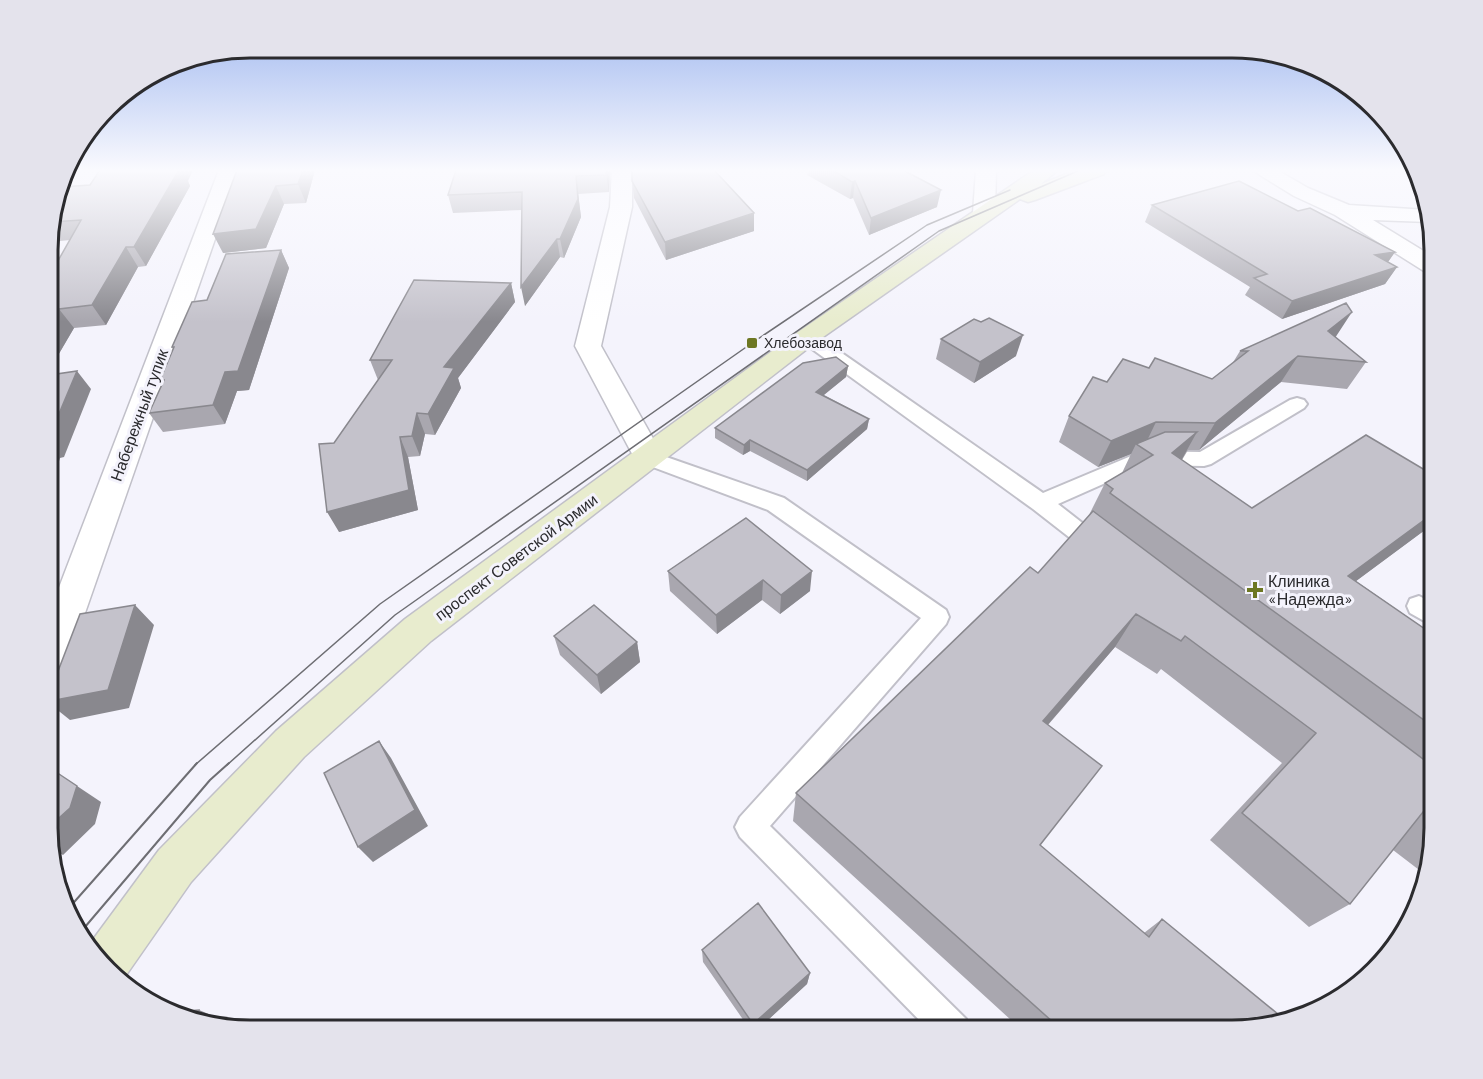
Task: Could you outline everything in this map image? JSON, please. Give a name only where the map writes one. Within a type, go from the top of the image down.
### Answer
[{"type":"main road","name":"проспект Советской Армии","points":[[109,958],[175,866],[290,744],[418,630],[649,459],[807,337],[974,220]]},
{"type":"street","name":"Набережный тупик","points":[[59,635],[211,220]]},
{"type":"street","points":[[618,220],[588,346],[649,459]]},
{"type":"street","points":[[1359,220],[1424,261]]},
{"type":"lane","points":[[807,337],[1041,503],[1116,561]]},
{"type":"lane","points":[[1041,503],[1143,458],[1204,459],[1297,404]]},
{"type":"lane","points":[[649,459],[776,504],[938,617],[750,827],[943,1020]]},
{"type":"building","points":[[81,220],[150,220],[134,247],[126,247],[92,305],[58,310],[58,261]]},
{"type":"building","points":[[218,220],[260,220],[256,229],[213,234]]},
{"type":"building","points":[[522,220],[568,220],[560,239],[557,239],[521,287]]},
{"type":"building","points":[[653,220],[731,220],[665,242]]},
{"type":"building","points":[[1178,220],[1334,220],[1395,252],[1375,255],[1397,267],[1292,301],[1254,278],[1267,274]]},
{"type":"building","points":[[281,250],[238,371],[225,372],[213,405],[149,413],[164,380],[160,380],[174,347],[172,347],[192,302],[207,300],[226,254]]},
{"type":"building","points":[[414,280],[511,283],[444,367],[454,368],[428,414],[417,413],[412,436],[400,437],[409,490],[327,512],[319,444],[334,443],[392,360],[370,360]]},
{"type":"building","points":[[1346,303],[1352,312],[1328,331],[1366,362],[1298,356],[1215,423],[1156,422],[1111,441],[1069,416],[1093,377],[1107,382],[1123,359],[1149,368],[1155,358],[1212,379],[1248,351],[1240,351]]},
{"type":"building","points":[[989,318],[1023,335],[980,362],[941,339],[974,319],[981,322]]},
{"type":"building","points":[[836,357],[848,366],[816,392],[869,419],[807,470],[750,440],[744,445],[715,428],[803,363]]},
{"type":"building","points":[[77,371],[58,415],[58,374]]},
{"type":"building","points":[[1165,432],[1197,432],[1172,453],[1252,508],[1366,435],[1424,469],[1424,520],[1348,576],[1424,628],[1424,720],[1110,493],[1113,489],[1105,483],[1153,455],[1136,444]]},
{"type":"building","points":[[1093,511],[1424,760],[1424,813],[1350,904],[1242,813],[1316,733],[1185,636],[1181,641],[1136,614],[1043,721],[1102,766],[1040,845],[1149,937],[1162,919],[1279,1015],[1257,1019],[1232,1020],[1051,1020],[796,793],[1030,567],[1038,573]]},
{"type":"building","points":[[746,518],[812,571],[781,595],[763,580],[716,615],[668,571]]},
{"type":"building","points":[[135,605],[108,690],[59,699],[59,669],[80,614]]},
{"type":"building","points":[[594,605],[637,642],[597,675],[554,636]]},
{"type":"building","points":[[379,741],[415,810],[358,847],[324,773]]},
{"type":"building","points":[[59,774],[77,786],[70,808],[59,818]]},
{"type":"building","points":[[758,903],[810,973],[757,1020],[750,1020],[702,950]]},
{"type":"tram line","points":[[196,764],[380,604],[752,343],[927,225],[938,220]]},
{"type":"tram line","points":[[227,765],[395,615],[939,231],[964,220]]},
{"type":"tram line","points":[[86,926],[210,780],[229,763]]},
{"type":"tram line","points":[[73,903],[196,764]]},
{"type":"place","name":"Хлебозавод","points":[[752,343]]},
{"type":"place","name":"Клиника «Надежда»","points":[[1255,590]]}]
